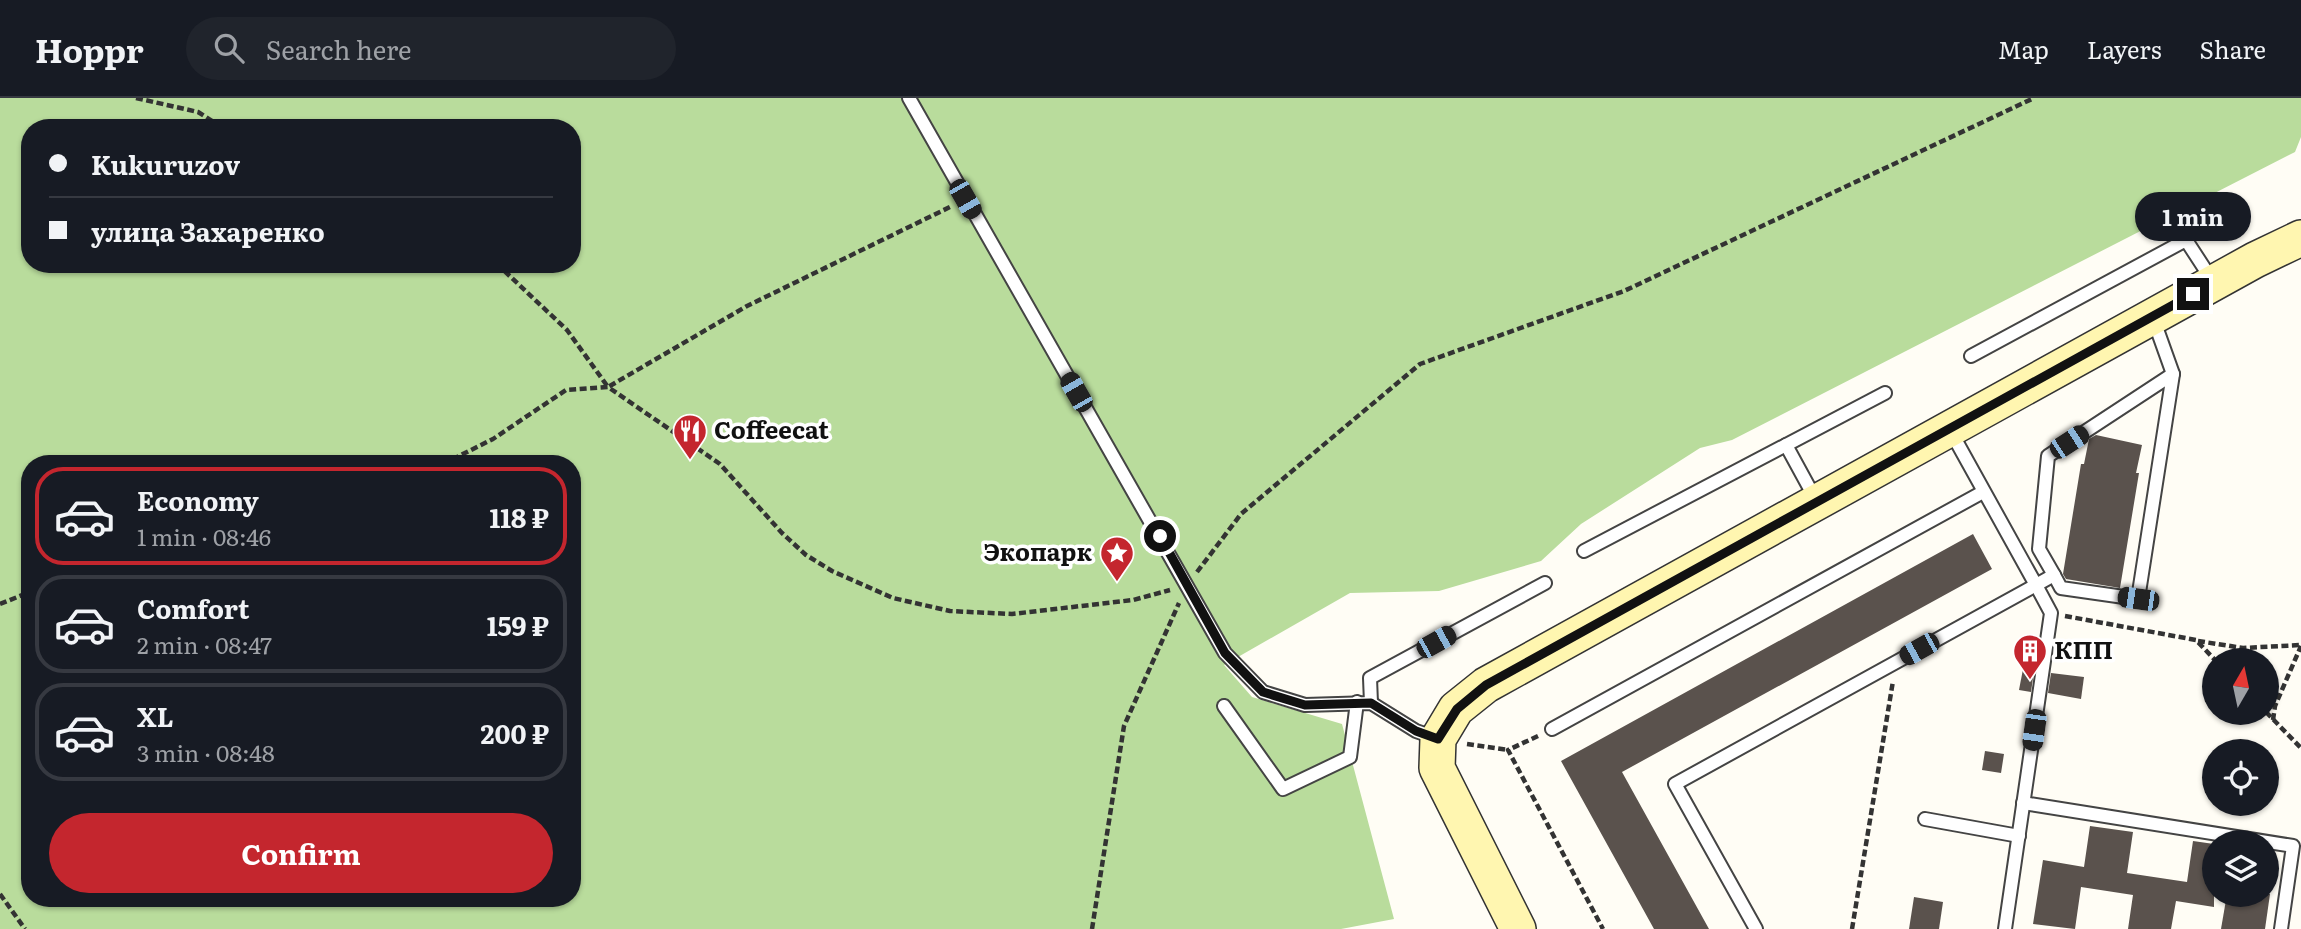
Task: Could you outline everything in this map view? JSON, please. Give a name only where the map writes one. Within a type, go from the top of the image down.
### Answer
[{"type":"street","points":[[1518,929],[1437,768],[1438,739],[1457,709],[1486,685],[2153,316],[2301,238]]},
{"type":"lane","points":[[909,98],[1225,653],[1263,692],[1305,705],[1371,703],[1416,731],[1438,739]]},
{"type":"lane","points":[[1971,356],[2186,240],[2214,283]]},
{"type":"lane","points":[[2153,316],[2173,374],[2138,599],[2061,589],[2039,549],[2048,456],[2173,374]]},
{"type":"lane","points":[[1584,551],[1885,393]]},
{"type":"lane","points":[[1949,429],[2051,613],[2005,929]]},
{"type":"lane","points":[[1786,445],[1817,502]]},
{"type":"lane","points":[[1552,729],[1983,492]]},
{"type":"lane","points":[[1756,929],[1675,784],[2053,575]]},
{"type":"lane","points":[[1371,703],[1370,678],[1545,583]]},
{"type":"lane","points":[[1224,706],[1283,789],[1350,757],[1357,702]]},
{"type":"lane","points":[[2023,803],[2292,846],[2281,929]]},
{"type":"lane","points":[[1925,819],[2019,836]]},
{"type":"path","points":[[136,98],[198,112],[209,119]]},
{"type":"path","points":[[1092,929],[1124,726],[1187,585],[1241,514],[1420,364],[1624,291],[2034,98]]},
{"type":"path","points":[[461,455],[494,439],[566,390],[608,387],[747,306],[965,199]]},
{"type":"path","points":[[507,273],[567,330],[608,387],[720,464],[782,533],[806,555],[832,571],[893,598],[950,611],[1012,614],[1133,600],[1187,585]]},
{"type":"path","points":[[0,604],[21,596]]},
{"type":"path","points":[[2051,613],[2243,648],[2301,646],[2279,697]]},
{"type":"path","points":[[2196,640],[2204,648]]},
{"type":"path","points":[[1853,929],[1896,662]]},
{"type":"path","points":[[2278,725],[2301,748]]},
{"type":"path","points":[[1438,739],[1507,751],[1552,729]]},
{"type":"path","points":[[1507,751],[1602,929]]},
{"type":"path","points":[[0,894],[25,929]]},
{"type":"green space","points":[[0,98],[2301,98],[2301,137],[2295,152],[1732,440],[1700,448],[1581,524],[1541,561],[1439,591],[1350,593],[1224,665],[1252,697],[1342,724],[1394,919],[1341,929],[0,929]]},
{"type":"building","points":[[2096,435],[2142,445],[2120,588],[2066,579],[2063,574],[2081,464],[2084,464],[2089,439]]},
{"type":"building","points":[[1973,534],[1992,569],[1622,772],[1709,929],[1654,929],[1561,761]]},
{"type":"building","name":"КПП","points":[[2023,669],[2034,671],[2031,692],[2019,690]]},
{"type":"building","points":[[2051,673],[2084,677],[2081,699],[2048,693]]},
{"type":"building","points":[[1985,751],[2004,754],[2001,773],[1982,770]]},
{"type":"building","points":[[2090,826],[2133,832],[2127,873],[2187,882],[2193,841],[2202,842],[2202,905],[2176,901],[2171,929],[2128,929],[2133,895],[2081,887],[2075,929],[2033,924],[2043,860],[2084,867]]},
{"type":"building","points":[[1914,897],[1943,902],[1939,929],[1909,929]]},
{"type":"building","points":[[2225,907],[2268,907],[2265,929],[2221,929]]},
{"type":"place","name":"Coffeecat","points":[[690,461]]},
{"type":"place","name":"Экопарк","points":[[1117,583]]},
{"type":"place","name":"КПП","points":[[2030,681]]},
{"type":"route","points":[[1160,536],[1225,653],[1263,692],[1305,705],[1371,703],[1416,731],[1438,739],[1457,709],[1486,685],[2193,294]]}]
